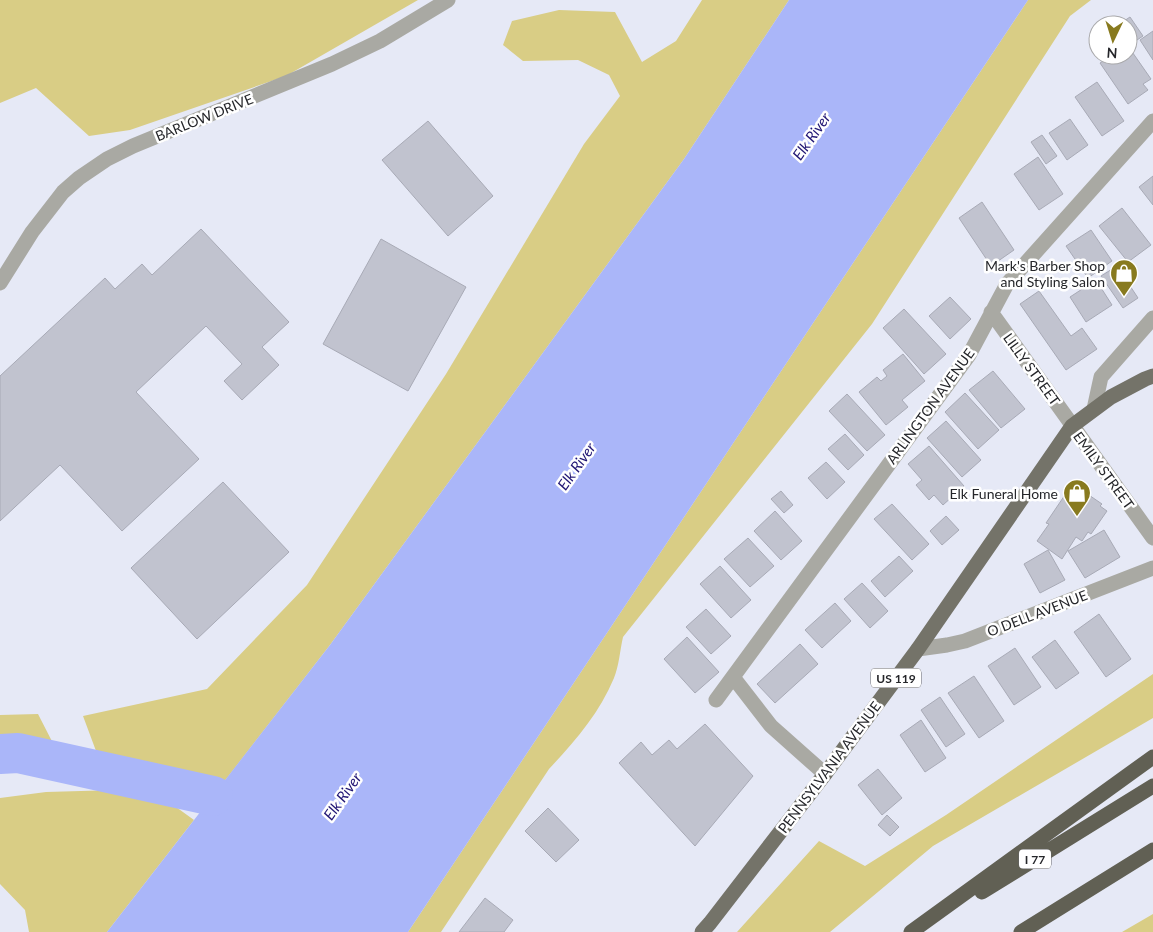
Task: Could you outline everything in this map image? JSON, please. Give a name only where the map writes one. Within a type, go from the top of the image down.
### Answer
[{"type":"highway","points":[[911,932],[1153,757]]},
{"type":"highway","name":"I 77","points":[[917,932],[1153,786]]},
{"type":"highway","points":[[1022,932],[1153,850]]},
{"type":"main road","name":"US 119","points":[[1072,426],[1111,397],[1153,376]]},
{"type":"main road","name":"PENNSYLVANIA AVENUE","points":[[702,932],[825,774],[918,649],[1072,426]]},
{"type":"street","name":"BARLOW DRIVE","points":[[0,283],[32,232],[63,192],[106,159],[132,146],[332,64],[380,41],[448,0]]},
{"type":"street","name":"ARLINGTON AVENUE","points":[[716,700],[969,355],[1007,284],[1153,121]]},
{"type":"street","name":"LILLY STREET","points":[[991,312],[1072,426]]},
{"type":"street","points":[[1094,409],[1101,377],[1153,318]]},
{"type":"street","name":"EMILY STREET","points":[[1072,426],[1153,538]]},
{"type":"street","name":"O DELL AVENUE","points":[[918,649],[965,641],[1153,568]]},
{"type":"street","points":[[733,677],[771,726],[825,774]]},
{"type":"shaded area","points":[[0,0],[418,0],[286,76],[130,130],[89,136],[36,88],[0,103]]},
{"type":"shaded area","points":[[702,0],[789,0],[684,159],[330,645],[220,787],[99,759],[83,716],[207,689],[307,585],[446,374],[584,144],[620,96],[609,75],[578,60],[523,61],[503,45],[512,21],[559,10],[615,12],[642,62],[676,41]]},
{"type":"shaded area","points":[[1028,0],[1091,0],[1070,16],[872,324],[623,637],[616,673],[594,715],[549,769],[441,932],[408,932]]},
{"type":"shaded area","points":[[1153,674],[1153,718],[933,846],[830,932],[737,932],[819,841],[865,866],[946,815]]},
{"type":"shaded area","points":[[38,714],[59,755],[0,748],[0,715]]},
{"type":"shaded area","points":[[151,789],[194,820],[107,932],[29,932],[25,910],[0,884],[0,798],[46,792]]},
{"type":"shaded area","points":[[1153,914],[1153,932],[1122,932]]},
{"type":"water","name":"Elk River","points":[[789,0],[1028,0],[408,932],[107,932],[330,645],[684,159]]},
{"type":"building","points":[[1138,29],[1143,36],[1138,39]]},
{"type":"building","points":[[1153,31],[1153,60],[1140,40]]},
{"type":"building","points":[[1138,60],[1151,79],[1143,84],[1148,90],[1128,104],[1101,65],[1138,65]]},
{"type":"building","points":[[1097,82],[1124,121],[1102,136],[1075,97]]},
{"type":"building","points":[[1070,119],[1088,145],[1067,160],[1049,133]]},
{"type":"building","points":[[428,121],[493,196],[448,236],[382,160]]},
{"type":"building","points":[[1042,135],[1057,156],[1046,164],[1031,142]]},
{"type":"building","points":[[1038,157],[1063,194],[1039,210],[1014,174]]},
{"type":"building","points":[[1153,176],[1153,205],[1139,187]]},
{"type":"building","points":[[982,202],[1014,250],[991,266],[959,218]]},
{"type":"building","points":[[1122,208],[1151,245],[1128,262],[1099,226]]},
{"type":"building","points":[[201,229],[289,322],[262,347],[279,365],[242,400],[224,381],[242,364],[206,326],[136,392],[199,459],[122,531],[60,465],[0,521],[0,376],[105,278],[115,289],[142,264],[152,275]]},
{"type":"building","points":[[1091,230],[1112,261],[1088,278],[1066,246]]},
{"type":"building","points":[[381,239],[466,287],[408,391],[323,344]]},
{"type":"building","points":[[1117,266],[1138,298],[1123,308],[1101,276]]},
{"type":"building","points":[[1096,280],[1112,305],[1086,322],[1070,297]]},
{"type":"building","points":[[1039,291],[1071,336],[1082,328],[1097,349],[1066,370],[1020,304]]},
{"type":"building","points":[[950,297],[971,319],[950,339],[929,316]]},
{"type":"building","points":[[904,309],[946,354],[924,374],[883,328]]},
{"type":"building","points":[[903,354],[925,381],[902,400],[908,407],[886,425],[859,392],[877,377],[881,381],[887,376],[883,370]]},
{"type":"building","points":[[993,371],[1025,409],[1001,428],[969,390]]},
{"type":"building","points":[[965,393],[999,430],[978,449],[945,412]]},
{"type":"building","points":[[847,394],[885,435],[867,451],[829,411]]},
{"type":"building","points":[[946,421],[981,460],[962,477],[927,438]]},
{"type":"building","points":[[845,434],[864,455],[848,470],[828,449]]},
{"type":"building","points":[[929,446],[964,486],[943,505],[934,495],[929,500],[916,485],[922,480],[908,464]]},
{"type":"building","points":[[826,462],[845,482],[827,499],[808,478]]},
{"type":"building","points":[[223,482],[289,552],[197,639],[131,568]]},
{"type":"building","name":"Elk Funeral Home","points":[[1071,486],[1081,493],[1083,491],[1102,504],[1100,506],[1107,511],[1091,534],[1088,532],[1082,541],[1076,537],[1062,559],[1037,541],[1049,524],[1046,523]]},
{"type":"building","points":[[781,491],[793,505],[784,513],[771,499]]},
{"type":"building","points":[[892,504],[929,544],[912,560],[874,519]]},
{"type":"building","points":[[775,511],[802,541],[781,560],[754,531]]},
{"type":"building","points":[[946,516],[959,530],[942,545],[930,531]]},
{"type":"building","points":[[1104,530],[1120,557],[1085,578],[1068,551]]},
{"type":"building","points":[[748,538],[774,566],[750,587],[724,559]]},
{"type":"building","points":[[1048,550],[1065,580],[1040,593],[1024,564]]},
{"type":"building","points":[[899,556],[913,571],[885,597],[871,581]]},
{"type":"building","points":[[720,566],[751,600],[731,618],[700,584]]},
{"type":"building","points":[[862,583],[888,611],[870,628],[844,599]]},
{"type":"building","points":[[835,603],[851,621],[822,648],[805,630]]},
{"type":"building","points":[[706,609],[731,636],[711,654],[686,627]]},
{"type":"building","points":[[1099,614],[1131,659],[1106,677],[1074,632]]},
{"type":"building","points":[[687,637],[719,672],[695,693],[664,659]]},
{"type":"building","points":[[1055,640],[1079,673],[1056,689],[1032,657]]},
{"type":"building","points":[[800,644],[818,664],[775,703],[757,684]]},
{"type":"building","points":[[1015,648],[1041,687],[1014,705],[988,666]]},
{"type":"building","points":[[974,676],[1004,721],[979,738],[948,693]]},
{"type":"building","points":[[940,697],[965,734],[946,747],[921,710]]},
{"type":"building","points":[[921,720],[946,758],[925,772],[900,735]]},
{"type":"building","points":[[705,724],[753,776],[695,846],[619,763],[641,742],[652,755],[669,740],[677,749]]},
{"type":"building","points":[[878,769],[902,798],[882,815],[858,785]]},
{"type":"building","points":[[548,808],[579,840],[556,862],[525,831]]},
{"type":"building","points":[[887,815],[899,827],[890,836],[878,825]]},
{"type":"building","points":[[485,898],[513,920],[504,932],[459,932]]},
{"type":"waterway","points":[[0,754],[18,753],[213,796]]},
{"type":"place","name":"Mark's Barber Shop and Styling Salon","points":[[1124,297]]},
{"type":"place","name":"Elk Funeral Home","points":[[1077,517]]}]
